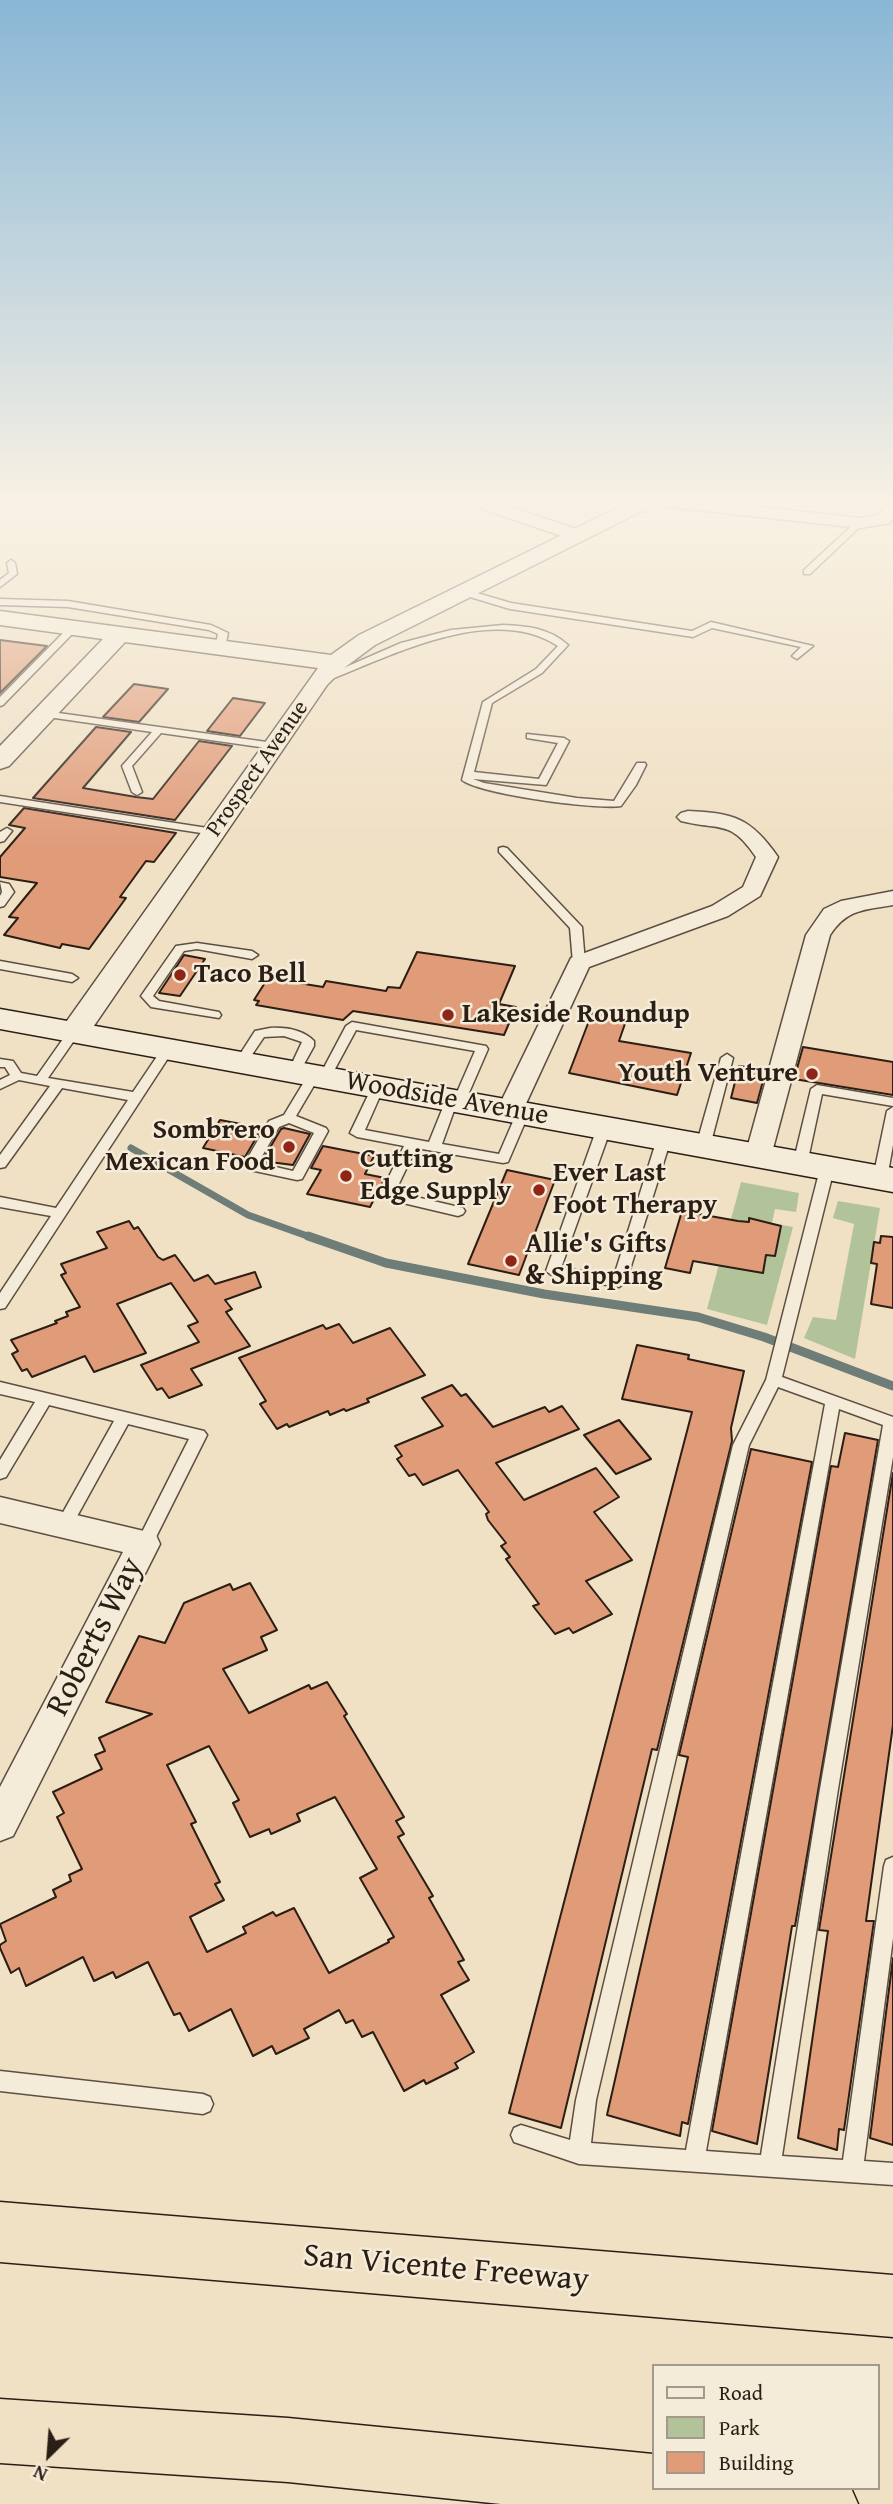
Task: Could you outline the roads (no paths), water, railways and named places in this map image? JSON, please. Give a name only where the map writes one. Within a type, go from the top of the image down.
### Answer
[{"type":"highway","name":"San Vicente Freeway","points":[[0,2232],[893,2306]]},
{"type":"highway","points":[[0,2431],[288,2451],[652,2487]]},
{"type":"highway","points":[[687,2490],[825,2504]]},
{"type":"main road","name":"Woodside Avenue","points":[[0,1019],[886,1179]]},
{"type":"street","name":"Prospect Avenue","points":[[74,1032],[327,672],[367,640],[417,615]]},
{"type":"street","points":[[0,618],[220,647],[327,672]]},
{"type":"street","points":[[4,752],[44,714],[118,635]]},
{"type":"street","points":[[516,1112],[579,963],[720,912],[752,891],[766,856],[753,835],[726,819],[688,817]]},
{"type":"street","points":[[758,1156],[818,934],[832,914],[849,906],[893,898]]},
{"type":"street","name":"Roberts Way","points":[[0,1510],[144,1544],[0,1824]]},
{"type":"lane","points":[[133,615],[211,628],[223,633],[220,647]]},
{"type":"lane","points":[[568,615],[693,634],[711,625],[808,646],[797,656]]},
{"type":"lane","points":[[327,672],[348,670],[386,651],[443,635],[503,626],[534,629],[554,636],[563,645],[555,659],[532,678],[488,702],[467,779],[482,786],[577,801],[617,804],[641,765]]},
{"type":"lane","points":[[0,703],[73,628]]},
{"type":"lane","points":[[44,714],[274,746]]},
{"type":"lane","points":[[137,792],[127,766],[159,730]]},
{"type":"lane","points":[[469,774],[542,783],[564,741],[531,736]]},
{"type":"lane","points":[[0,799],[214,832]]},
{"type":"lane","points":[[503,850],[576,927],[579,963]]},
{"type":"lane","points":[[0,885],[5,886],[8,892],[0,904]]},
{"type":"lane","points":[[215,1015],[155,1004],[147,996],[180,947],[197,946],[252,955]]},
{"type":"lane","points":[[0,965],[72,978]]},
{"type":"lane","points":[[289,1118],[321,1131],[297,1176],[250,1166],[274,1124],[289,1118],[311,1075],[352,1026],[482,1049],[434,1147]]},
{"type":"lane","points":[[40,1080],[74,1032]]},
{"type":"lane","points":[[0,1304],[168,1049]]},
{"type":"lane","points":[[703,1146],[727,1058]]},
{"type":"lane","points":[[0,1062],[9,1064],[17,1076]]},
{"type":"lane","points":[[0,1085],[17,1076],[136,1097]]},
{"type":"lane","points":[[0,1164],[58,1084]]},
{"type":"lane","points":[[378,1087],[357,1133],[503,1160],[516,1112]]},
{"type":"lane","points":[[579,2153],[586,2100],[741,1445],[776,1373],[789,1329],[813,1166],[817,1089],[893,1102]]},
{"type":"lane","points":[[886,1179],[893,1111]]},
{"type":"lane","points":[[604,1128],[553,1271],[619,1282],[664,1139]]},
{"type":"lane","points":[[412,1143],[387,1195],[458,1211]]},
{"type":"lane","points":[[0,1202],[60,1213]]},
{"type":"lane","points":[[771,2166],[829,1789],[892,1423],[833,1401],[776,1373]]},
{"type":"lane","points":[[0,1388],[199,1434],[144,1544]]},
{"type":"lane","points":[[0,1473],[45,1399]]},
{"type":"lane","points":[[694,2161],[833,1401]]},
{"type":"lane","points":[[64,1525],[124,1417]]},
{"type":"lane","points":[[852,2171],[893,1866]]},
{"type":"lane","points":[[0,2081],[203,2104]]},
{"type":"lane","points":[[521,2135],[579,2153],[893,2174]]},
{"type":"waterway","points":[[131,1148],[248,1215],[313,1238]]},
{"type":"waterway","points":[[308,1236],[386,1263],[544,1294],[698,1317],[764,1337],[893,1386]]},
{"type":"place","name":"Taco Bell","points":[[180,975]]},
{"type":"place","name":"Lakeside Roundup","points":[[448,1015]]},
{"type":"place","name":"Youth Venture","points":[[812,1074]]},
{"type":"place","name":"Sombrero Mexican Food","points":[[289,1147]]},
{"type":"place","name":"Cutting Edge Supply","points":[[346,1176]]},
{"type":"place","name":"Ever Last Foot Therapy","points":[[539,1190]]},
{"type":"place","name":"Allie's Gifts & Shipping","points":[[511,1261]]}]
